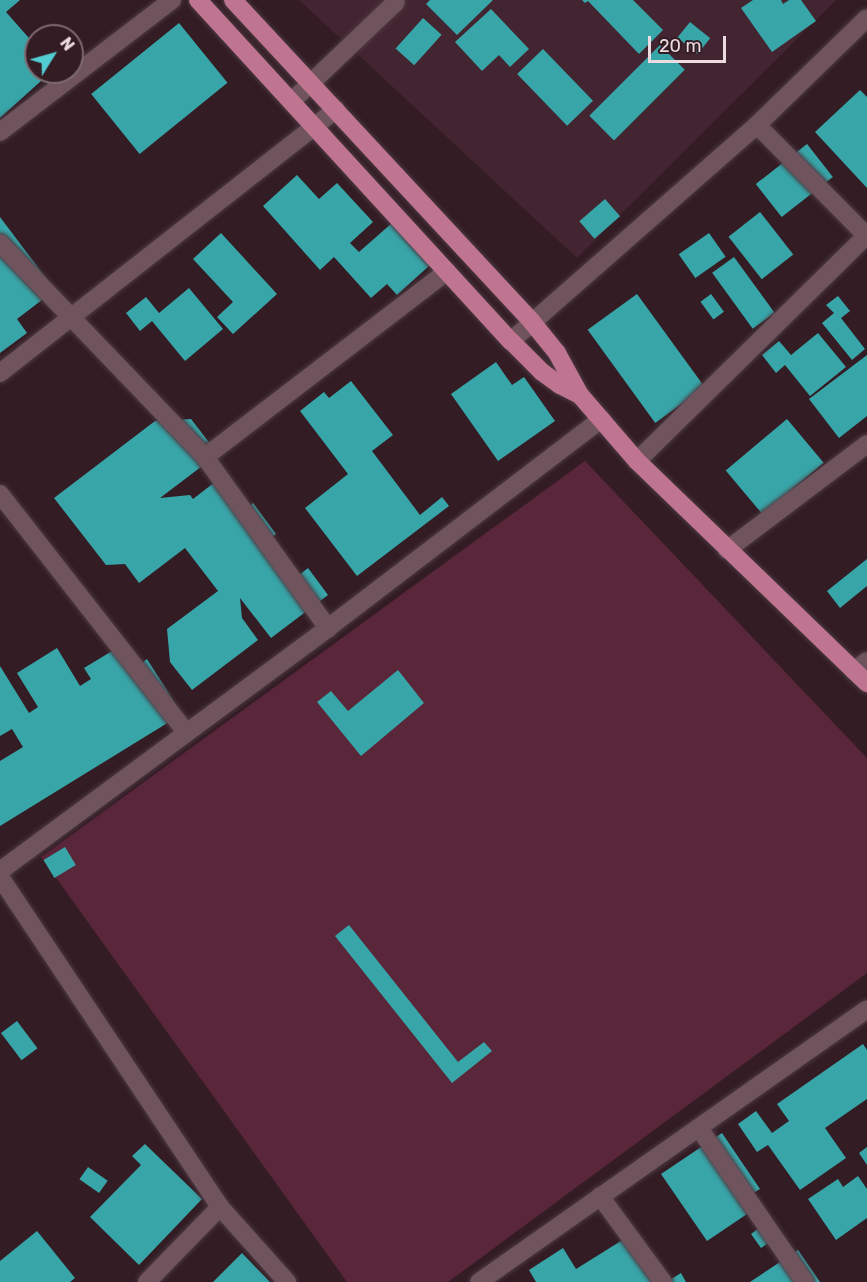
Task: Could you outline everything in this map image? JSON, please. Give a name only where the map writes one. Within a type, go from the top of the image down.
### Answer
[{"type":"main road","points":[[198,0],[293,100],[511,341],[542,372],[560,385],[580,395]]},
{"type":"main road","points":[[233,0],[312,82],[532,322],[557,353],[580,395],[637,461],[727,550],[863,672]]},
{"type":"street","points":[[0,132],[172,0]]},
{"type":"street","points":[[293,100],[396,2]]},
{"type":"street","points":[[511,341],[757,124],[867,18]]},
{"type":"street","points":[[0,373],[336,110]]},
{"type":"street","points":[[637,461],[867,236],[757,124]]},
{"type":"street","points":[[0,243],[205,457],[327,628]]},
{"type":"street","points":[[205,457],[447,271]]},
{"type":"street","points":[[0,871],[327,628],[601,419]]},
{"type":"street","points":[[727,550],[867,444]]},
{"type":"street","points":[[0,494],[187,732]]},
{"type":"street","points":[[0,877],[220,1207],[287,1282]]},
{"type":"street","points":[[479,1282],[867,1009]]},
{"type":"street","points":[[699,1128],[805,1282]]},
{"type":"street","points":[[600,1196],[663,1282]]},
{"type":"street","points":[[147,1282],[220,1207]]},
{"type":"shaded area","points":[[299,0],[836,0],[577,258]]},
{"type":"shaded area","points":[[585,461],[867,758],[867,973],[448,1282],[347,1282],[41,857]]},
{"type":"building","points":[[0,0],[20,0],[6,12],[24,32],[24,84],[38,84],[0,118]]},
{"type":"building","points":[[430,0],[493,0],[457,35],[426,4]]},
{"type":"building","points":[[582,0],[633,0],[663,30],[639,54],[588,1],[585,3]]},
{"type":"building","points":[[753,0],[781,0],[783,4],[789,0],[801,0],[816,21],[772,52],[741,8]]},
{"type":"building","points":[[491,9],[529,49],[510,67],[499,55],[482,71],[455,42]]},
{"type":"building","points":[[423,18],[442,35],[414,65],[396,48]]},
{"type":"building","points":[[690,22],[710,38],[698,54],[677,38]]},
{"type":"building","points":[[179,23],[227,83],[140,154],[91,94]]},
{"type":"building","points":[[660,45],[685,70],[614,140],[589,116]]},
{"type":"building","points":[[543,49],[593,101],[567,126],[517,74]]},
{"type":"building","points":[[860,90],[867,97],[867,188],[815,132]]},
{"type":"building","points":[[807,144],[833,177],[782,217],[756,184]]},
{"type":"building","points":[[297,175],[319,199],[337,183],[373,222],[350,243],[359,252],[392,223],[430,265],[397,295],[387,284],[371,298],[334,257],[320,270],[263,206]]},
{"type":"building","points":[[605,199],[620,216],[594,239],[579,221]]},
{"type":"building","points":[[760,212],[793,255],[762,279],[728,237]]},
{"type":"building","points":[[0,217],[55,290],[17,319],[27,333],[0,353]]},
{"type":"building","points":[[221,233],[277,294],[233,334],[217,317],[233,302],[193,259]]},
{"type":"building","points":[[709,233],[726,257],[695,278],[679,254]]},
{"type":"building","points":[[734,257],[775,313],[753,329],[712,273]]},
{"type":"building","points":[[189,288],[223,329],[185,361],[152,321],[140,331],[126,313],[146,297],[159,313]]},
{"type":"building","points":[[637,294],[705,387],[655,423],[588,330]]},
{"type":"building","points":[[711,294],[724,312],[713,319],[700,302]]},
{"type":"building","points":[[838,296],[850,311],[841,318],[865,349],[852,360],[822,323],[834,313],[826,305]]},
{"type":"building","points":[[818,333],[846,367],[810,396],[785,365],[776,373],[762,355],[779,341],[791,355]]},
{"type":"building","points":[[867,355],[867,416],[839,438],[809,399]]},
{"type":"building","points":[[496,362],[512,385],[524,377],[555,421],[498,461],[451,394]]},
{"type":"building","points":[[351,381],[393,435],[372,451],[420,515],[442,497],[449,506],[357,576],[305,508],[348,474],[300,411],[324,392],[329,398]]},
{"type":"building","points":[[191,419],[218,454],[160,498],[190,495],[193,499],[215,482],[239,514],[253,503],[276,534],[261,546],[299,575],[308,568],[328,595],[271,638],[240,598],[242,618],[258,640],[192,690],[170,662],[167,629],[218,591],[185,548],[139,583],[125,564],[106,565],[54,498],[155,421]]},
{"type":"building","points":[[787,419],[824,463],[762,514],[726,470]]},
{"type":"building","points":[[867,559],[867,586],[840,608],[827,591]]},
{"type":"building","points":[[127,642],[140,664],[147,659],[182,714],[0,826],[0,761],[23,747],[12,729],[0,736],[0,666],[29,713],[38,707],[17,673],[57,648],[80,686],[91,679],[84,668]]},
{"type":"building","points":[[398,670],[424,703],[361,756],[317,702],[331,691],[348,711]]},
{"type":"building","points":[[65,847],[76,865],[54,878],[44,860]]},
{"type":"building","points":[[349,925],[458,1062],[484,1042],[492,1051],[452,1083],[335,936]]},
{"type":"building","points":[[17,1021],[37,1048],[21,1060],[1,1033]]},
{"type":"building","points":[[863,1044],[867,1050],[867,1099],[825,1128],[846,1158],[800,1190],[768,1145],[757,1152],[738,1124],[756,1111],[772,1133],[789,1121],[777,1104]]},
{"type":"building","points":[[722,1133],[760,1189],[750,1195],[778,1237],[761,1248],[751,1234],[763,1225],[753,1210],[707,1241],[661,1174]]},
{"type":"building","points":[[145,1144],[202,1199],[139,1265],[90,1217],[141,1165],[132,1156]]},
{"type":"building","points":[[867,1147],[867,1165],[859,1153]]},
{"type":"building","points":[[88,1167],[108,1181],[99,1193],[79,1179]]},
{"type":"building","points":[[858,1176],[867,1189],[867,1218],[836,1240],[808,1199],[838,1179],[843,1187]]},
{"type":"building","points":[[37,1231],[75,1278],[70,1282],[0,1282],[0,1261]]},
{"type":"building","points":[[637,1231],[668,1281],[681,1273],[686,1282],[536,1282],[529,1270],[563,1248],[576,1269]]},
{"type":"building","points":[[798,1250],[820,1282],[750,1282]]},
{"type":"building","points":[[242,1253],[270,1282],[213,1282]]}]
